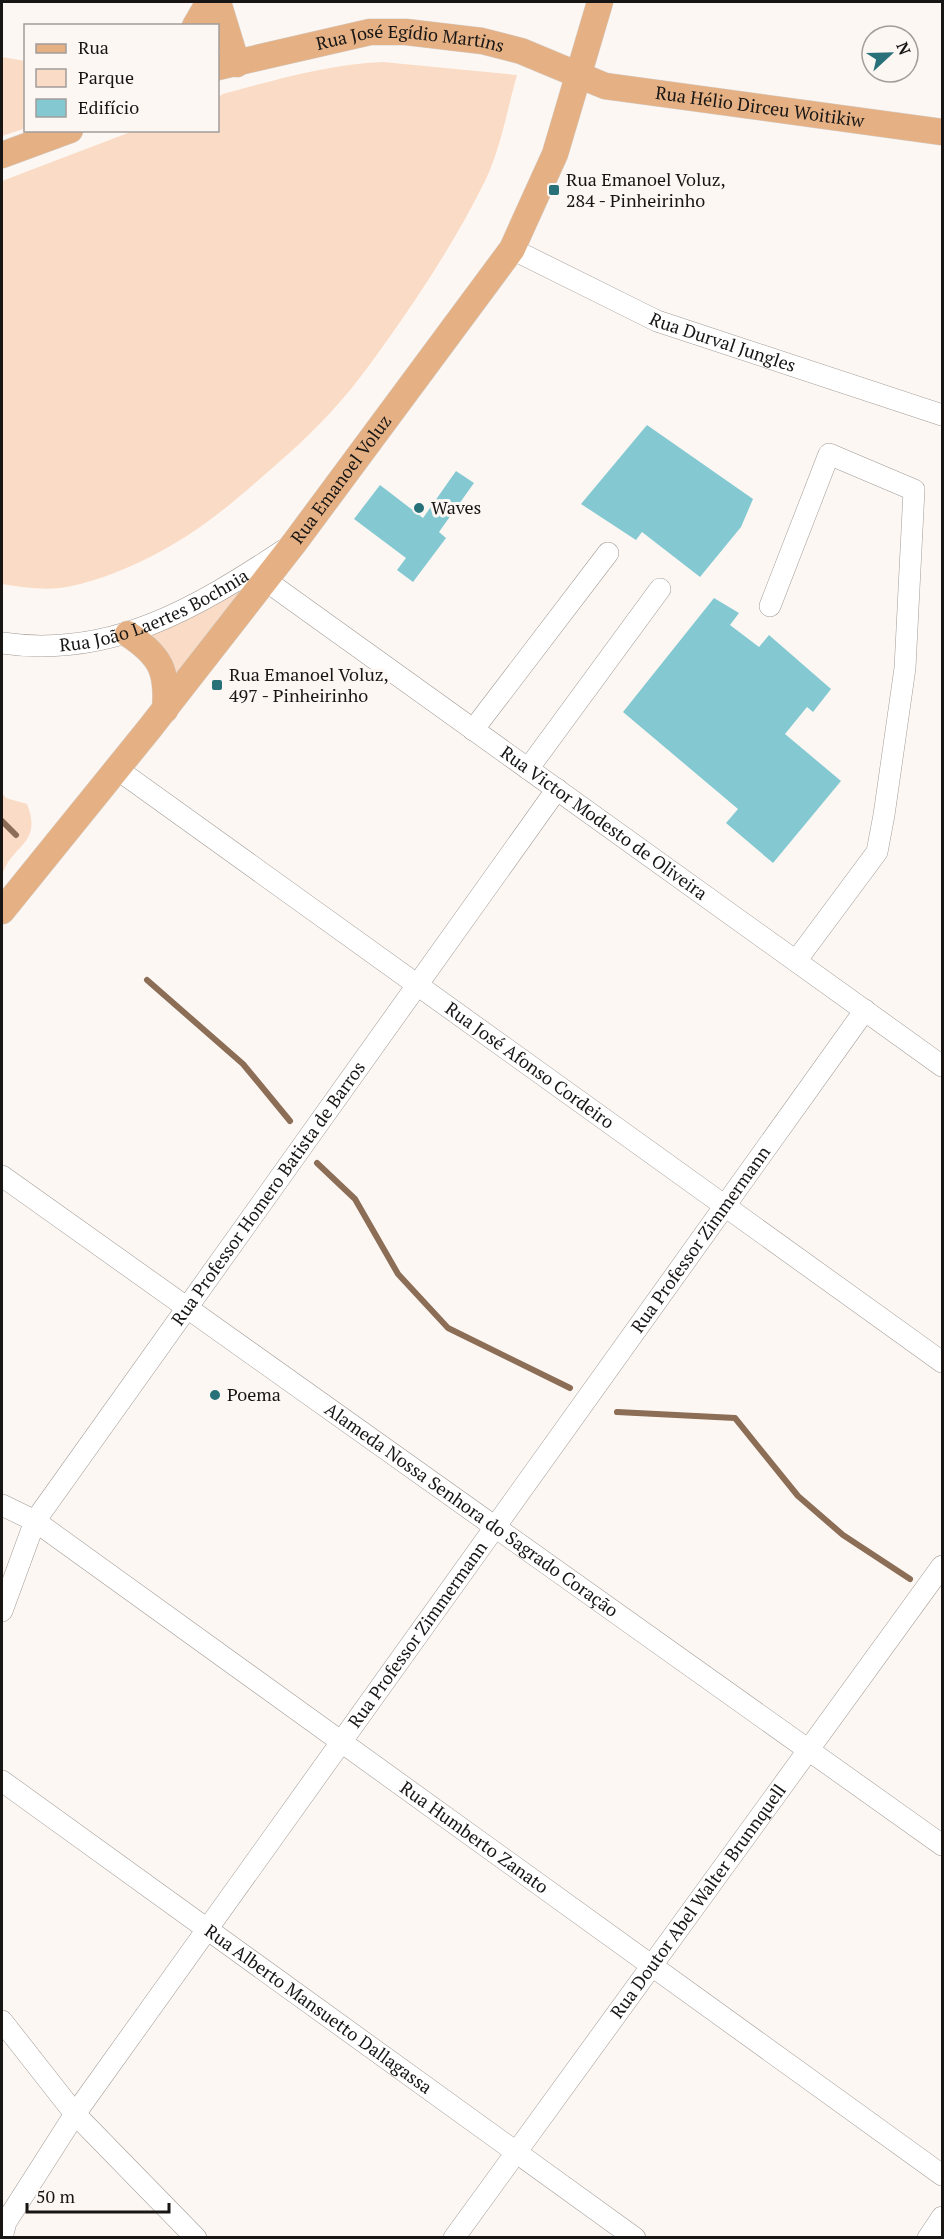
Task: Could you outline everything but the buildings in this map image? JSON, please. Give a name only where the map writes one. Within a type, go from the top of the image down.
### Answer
[{"type":"main road","points":[[196,24],[209,2]]},
{"type":"main road","name":"Rua José Egídio Martins","points":[[218,2],[227,65],[370,32],[406,32],[482,41],[521,51],[579,76]]},
{"type":"main road","name":"Rua Emanoel Voluz","points":[[2,911],[165,710],[295,542],[512,249],[555,154],[600,2]]},
{"type":"main road","name":"Rua Hélio Dirceu Woitikiw","points":[[579,76],[605,86],[942,132]]},
{"type":"main road","points":[[2,155],[65,132]]},
{"type":"main road","points":[[128,634],[147,646],[160,665],[166,687],[165,710]]},
{"type":"street","name":"Rua Durval Jungles","points":[[512,249],[657,321],[942,415]]},
{"type":"street","points":[[770,606],[829,454],[914,490],[905,668],[877,852],[796,961]]},
{"type":"street","name":"Rua João Laertes Bochnia","points":[[2,643],[61,646],[128,634],[189,609],[295,542]]},
{"type":"street","points":[[473,730],[608,553]]},
{"type":"street","name":"Rua Victor Modesto de Oliveira","points":[[265,580],[942,1066]]},
{"type":"street","points":[[528,769],[660,589]]},
{"type":"street","name":"Rua José Afonso Cordeiro","points":[[117,769],[942,1362]]},
{"type":"street","name":"Rua Professor Homero Batista de Barros","points":[[2,1611],[35,1521],[557,789]]},
{"type":"street","name":"Rua Professor Zimmermann","points":[[3,2226],[75,2114],[865,1010]]},
{"type":"street","name":"Alameda Nossa Senhora do Sagrado Coração","points":[[2,1176],[942,1845]]},
{"type":"street","name":"Rua Humberto Zanato","points":[[2,1505],[35,1521],[942,2175]]},
{"type":"street","name":"Rua Doutor Abel Walter Brunnquell","points":[[454,2238],[942,1566]]},
{"type":"street","name":"Rua Alberto Mansuetto Dallagassa","points":[[2,1782],[634,2238]]},
{"type":"street","points":[[2,2021],[75,2114],[196,2238]]},
{"type":"street","points":[[928,2238],[942,2217]]},
{"type":"green space","points":[[2,57],[24,61],[24,129],[2,136]]},
{"type":"green space","points":[[383,62],[517,75],[500,141],[486,179],[439,262],[375,358],[339,403],[298,445],[227,507],[201,527],[173,544],[122,570],[81,584],[45,589],[2,584],[2,181],[130,132],[219,132],[219,96],[223,94],[322,69]]},
{"type":"green space","points":[[239,586],[247,594],[172,692],[144,635]]},
{"type":"green space","points":[[2,793],[6,798],[27,804],[31,817],[31,828],[29,836],[12,856],[2,875]]},
{"type":"waterway","points":[[2,821],[16,835]]},
{"type":"waterway","points":[[147,980],[243,1064],[290,1121]]},
{"type":"waterway","points":[[317,1163],[355,1199],[398,1274],[448,1328],[570,1388]]},
{"type":"waterway","points":[[617,1412],[735,1418],[798,1496],[843,1535],[910,1579]]},
{"type":"place","name":"Rua Emanoel Voluz, 284 - Pinheirinho","points":[[554,190]]},
{"type":"place","name":"Waves","points":[[419,508]]},
{"type":"place","name":"Rua Emanoel Voluz, 497 - Pinheirinho","points":[[217,685]]},
{"type":"place","name":"Poema","points":[[215,1395]]}]
